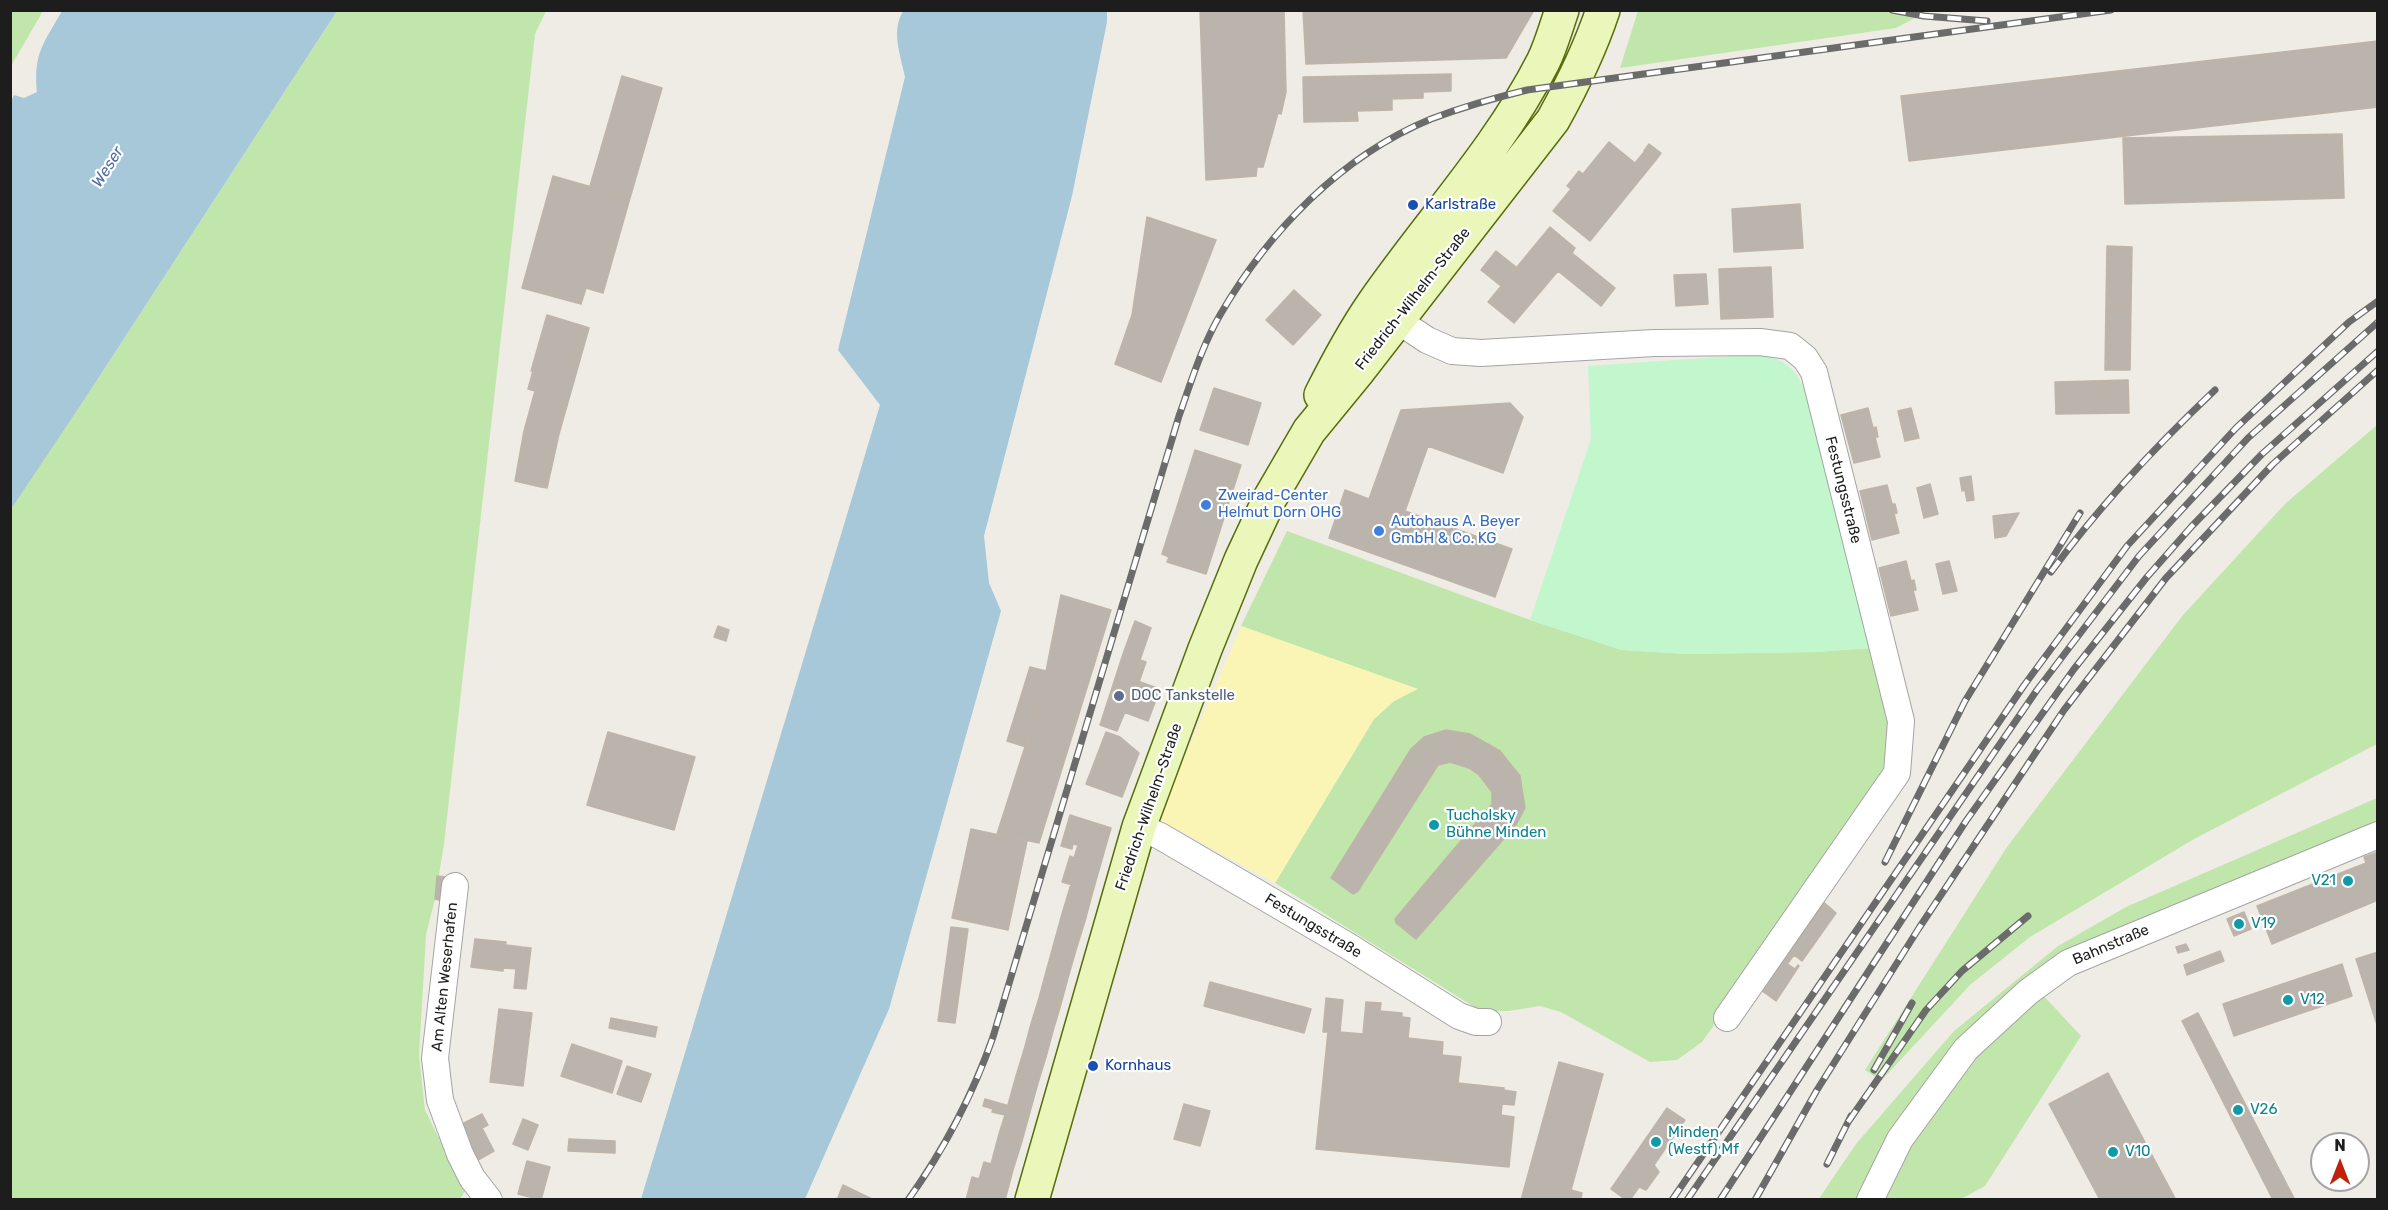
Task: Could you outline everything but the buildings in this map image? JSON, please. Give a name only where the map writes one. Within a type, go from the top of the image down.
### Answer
[{"type":"main road","name":"Friedrich-Wilhelm-Straße","points":[[1031,1194],[1139,827],[1205,649],[1241,560],[1270,498],[1309,431],[1544,60],[1562,10]]},
{"type":"main road","name":"Friedrich-Wilhelm-Straße","points":[[1385,312],[1515,171],[1553,120],[1574,82],[1596,33],[1603,10]]},
{"type":"main road","points":[[1488,151],[1515,171]]},
{"type":"street","name":"Festungsstraße","points":[[1385,312],[1427,340],[1452,351],[1481,353],[1654,343],[1770,343],[1790,346],[1806,358],[1814,372],[1901,721],[1897,773],[1727,1018]]},
{"type":"street","name":"Festungsstraße","points":[[1139,827],[1160,836],[1348,946],[1459,1016],[1476,1022],[1488,1022]]},
{"type":"street","name":"Bahnstraße","points":[[1870,1200],[1900,1139],[1966,1049],[2028,992],[2068,963],[2378,835]]},
{"type":"street","name":"Am Alten Weserhafen","points":[[455,886],[435,1058],[440,1100],[460,1154],[472,1178],[489,1200]]},
{"type":"green space","points":[[1638,10],[1928,11],[1896,28],[1620,68]]},
{"type":"green space","points":[[10,11],[43,11],[11,66]]},
{"type":"green space","points":[[337,11],[546,11],[535,34],[444,844],[435,899],[426,935],[419,1056],[425,1110],[465,1191],[460,1199],[11,1199],[10,507],[86,397]]},
{"type":"green space","points":[[1763,354],[1790,368],[1799,378],[1806,394],[1871,648],[1815,652],[1686,654],[1622,650],[1530,620],[1591,439],[1588,366]]},
{"type":"green space","points":[[2377,425],[2377,744],[2194,839],[2030,937],[1970,985],[1881,1081],[1865,1070],[2007,847],[2183,615],[2286,503]]},
{"type":"green space","points":[[1287,531],[1530,620],[1622,650],[1686,654],[1815,652],[1871,648],[1891,721],[1883,786],[1702,1042],[1677,1060],[1650,1062],[1561,1012],[1540,1006],[1509,1011],[1481,1011],[1275,883],[1374,719],[1394,701],[1417,689],[1241,626]]},
{"type":"green space","points":[[2377,798],[2377,827],[2080,946],[2042,994],[2081,1036],[1985,1186],[1961,1199],[1818,1200],[1856,1144],[1954,1031],[2058,946],[2126,907]]},
{"type":"sand","points":[[1241,626],[1418,689],[1394,701],[1374,719],[1275,883],[1158,819]]},
{"type":"water","points":[[904,10],[1107,11],[1107,22],[1072,196],[984,536],[989,583],[1001,611],[889,1009],[805,1199],[641,1199],[880,405],[838,350],[905,77],[897,34]]},
{"type":"water","name":"Weser","points":[[62,11],[337,11],[11,509],[11,101],[14,95],[24,98],[37,92],[38,58],[45,40]]},
{"type":"railway","points":[[1892,10],[1924,16],[1987,21]]},
{"type":"railway","points":[[908,1200],[957,1122],[993,1037],[1179,416],[1202,352],[1220,315],[1239,284],[1284,226],[1310,200],[1337,175],[1398,135],[1431,119],[1527,90],[2111,10]]},
{"type":"railway","points":[[1672,1200],[2025,684],[2127,546],[2236,428],[2349,322],[2378,301]]},
{"type":"railway","points":[[1687,1200],[2037,690],[2139,556],[2248,438],[2378,322]]},
{"type":"railway","points":[[1720,1200],[1966,821],[2074,669],[2147,577],[2192,526],[2262,454],[2378,351]]},
{"type":"railway","points":[[1755,1200],[1817,1090],[1919,928],[2064,710],[2166,578],[2273,464],[2378,370]]},
{"type":"railway","points":[[2051,572],[2129,478],[2215,390]]},
{"type":"railway","points":[[1885,862],[1965,701],[2080,513]]},
{"type":"railway","points":[[1848,1122],[1926,1010],[1962,971],[2028,916]]},
{"type":"railway","points":[[1874,1070],[1912,1003]]},
{"type":"railway","points":[[1827,1164],[1851,1116]]},
{"type":"place","name":"Karlstraße","points":[[1413,205]]},
{"type":"place","name":"Zweirad-Center Helmut Dorn OHG","points":[[1206,505]]},
{"type":"place","name":"Autohaus A. Beyer GmbH & Co. KG","points":[[1379,531]]},
{"type":"place","name":"DOC Tankstelle","points":[[1119,696]]},
{"type":"place","name":"Tucholsky Bühne Minden","points":[[1434,825]]},
{"type":"place","name":"V21","points":[[2348,881]]},
{"type":"place","name":"V19","points":[[2239,924]]},
{"type":"place","name":"V12","points":[[2288,1000]]},
{"type":"place","name":"Kornhaus","points":[[1093,1066]]},
{"type":"place","name":"V26","points":[[2238,1110]]},
{"type":"place","name":"Minden (Westf) Mf","points":[[1656,1142]]},
{"type":"place","name":"V10","points":[[2113,1152]]}]
